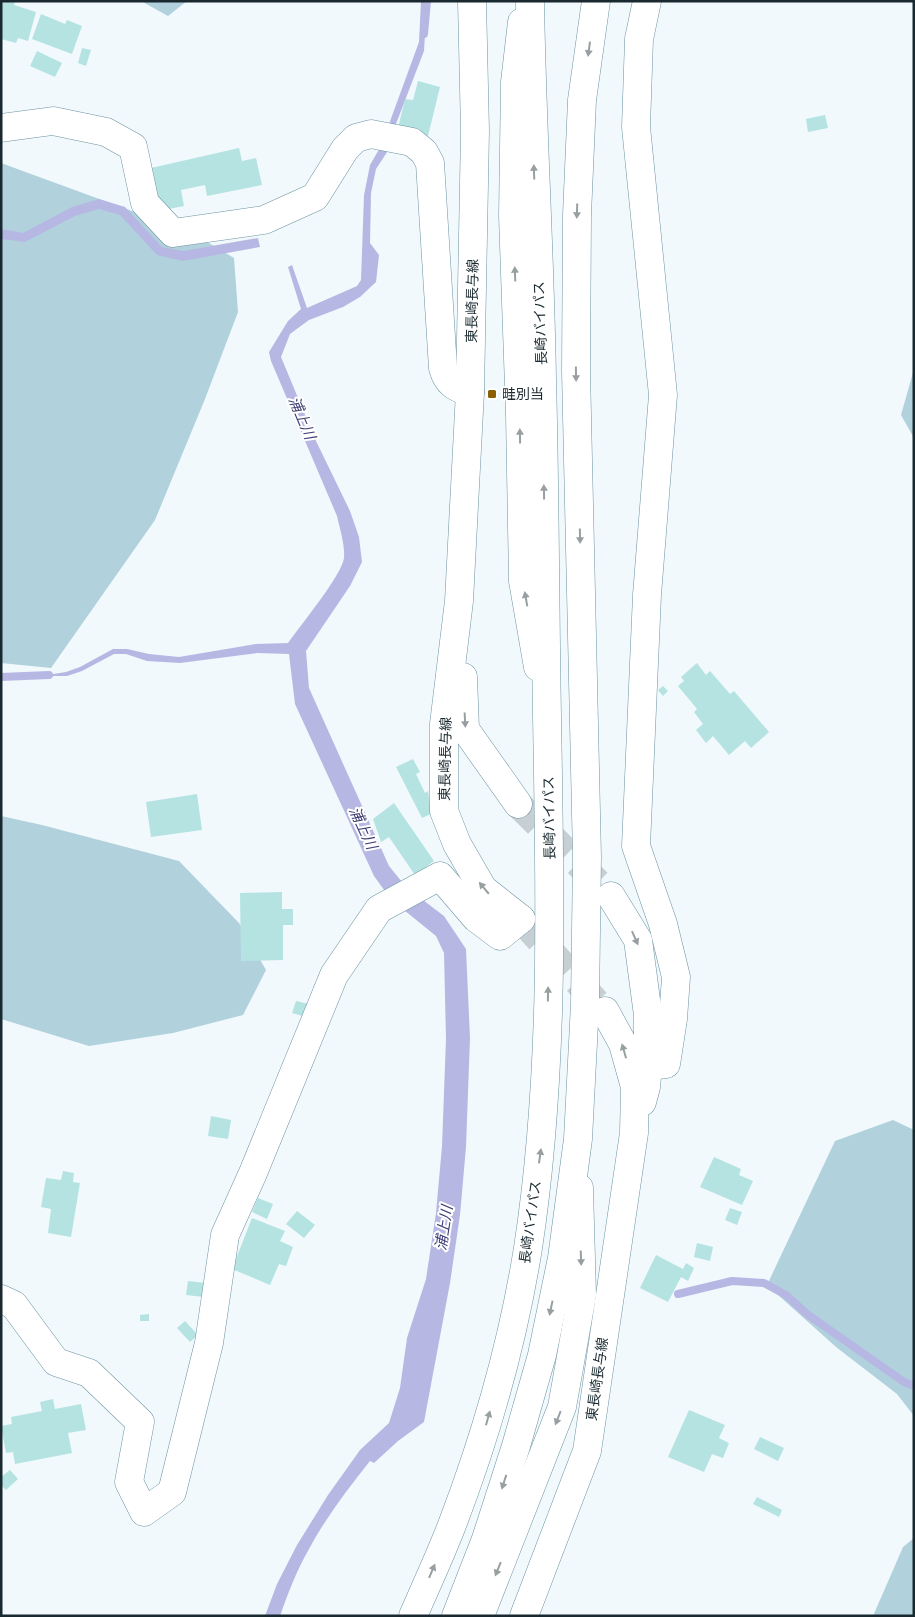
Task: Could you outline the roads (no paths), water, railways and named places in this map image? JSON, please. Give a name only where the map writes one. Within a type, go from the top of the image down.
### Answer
[{"type":"main road","name":"東長崎長与線","points":[[1,1299],[14,1304],[56,1362],[89,1373],[140,1422],[130,1482],[144,1512],[172,1492],[210,1343],[225,1235],[257,1164],[334,976],[379,910],[440,876],[476,918],[500,936],[521,919],[483,889],[457,844],[444,811],[444,724],[460,601],[470,392],[475,131],[472,1]]},
{"type":"main road","points":[[524,1],[515,82],[513,216],[520,415],[523,581],[547,716]]},
{"type":"main road","name":"長崎バイパス","points":[[413,1616],[452,1525],[482,1436],[508,1347],[527,1251],[542,1140],[548,998],[550,856],[542,376],[532,124],[530,1]]},
{"type":"main road","points":[[480,1616],[562,1407],[582,1295],[578,1139],[585,1004],[587,857],[576,381],[577,215],[582,100],[596,1]]},
{"type":"main road","points":[[647,1],[639,39],[636,127],[663,395],[646,595],[636,846],[663,924],[676,977],[673,1019],[666,1064],[648,1066]]},
{"type":"main road","points":[[1,128],[53,121],[106,132],[134,147],[144,203],[173,233],[264,220],[315,197],[345,149],[356,138],[371,134],[412,142],[424,152],[430,163],[443,368],[446,379],[458,389],[470,392]]},
{"type":"main road","name":"東長崎長与線","points":[[460,601],[465,728],[518,804]]},
{"type":"main road","name":"東長崎長与線","points":[[524,1616],[587,1451],[634,1133],[646,1087],[648,1015],[638,940],[610,896]]},
{"type":"main road","name":"東長崎長与線","points":[[605,1011],[623,1044],[635,1087],[634,1133]]},
{"type":"main road","points":[[456,1616],[486,1538],[516,1446],[542,1355],[562,1258],[578,1139]]},
{"type":"water","name":"浦上川","points":[[421,1],[427,1],[424,51],[394,129],[393,143],[376,169],[371,193],[370,243],[379,255],[376,282],[360,297],[343,307],[309,320],[290,334],[281,357],[316,441],[350,511],[359,537],[362,562],[350,586],[306,651],[309,688],[389,866],[415,894],[444,916],[466,949],[470,1038],[466,1147],[460,1215],[450,1283],[424,1422],[398,1441],[374,1463],[370,1461],[316,1537],[297,1573],[280,1616],[265,1616],[277,1584],[297,1545],[328,1495],[360,1450],[389,1423],[400,1388],[407,1338],[426,1279],[436,1213],[442,1146],[446,1039],[444,953],[436,936],[399,906],[387,894],[374,876],[295,704],[289,654],[257,653],[180,663],[147,661],[126,654],[114,654],[82,671],[67,676],[41,676],[66,672],[80,667],[113,649],[127,649],[149,654],[179,657],[256,644],[288,643],[320,600],[342,566],[344,558],[343,542],[337,516],[271,361],[269,352],[288,321],[301,309],[288,267],[292,265],[307,308],[357,286],[361,280],[364,195],[370,165],[381,146],[419,42]]},
{"type":"water","points":[[99,199],[125,207],[162,247],[183,251],[258,238],[260,247],[183,261],[157,255],[120,215],[99,209],[75,216],[25,242],[1,239],[1,229],[23,233],[72,207]]},
{"type":"waterway","points":[[424,34],[427,1]]},
{"type":"waterway","points":[[1,677],[49,675]]},
{"type":"waterway","points":[[678,1294],[732,1281],[764,1283],[786,1295],[807,1314],[904,1382],[914,1386]]},
{"type":"tunnel","points":[[518,804],[611,896]]},
{"type":"tunnel","points":[[521,919],[597,1003]]},
{"type":"place","name":"畦別当","points":[[492,394]]}]
